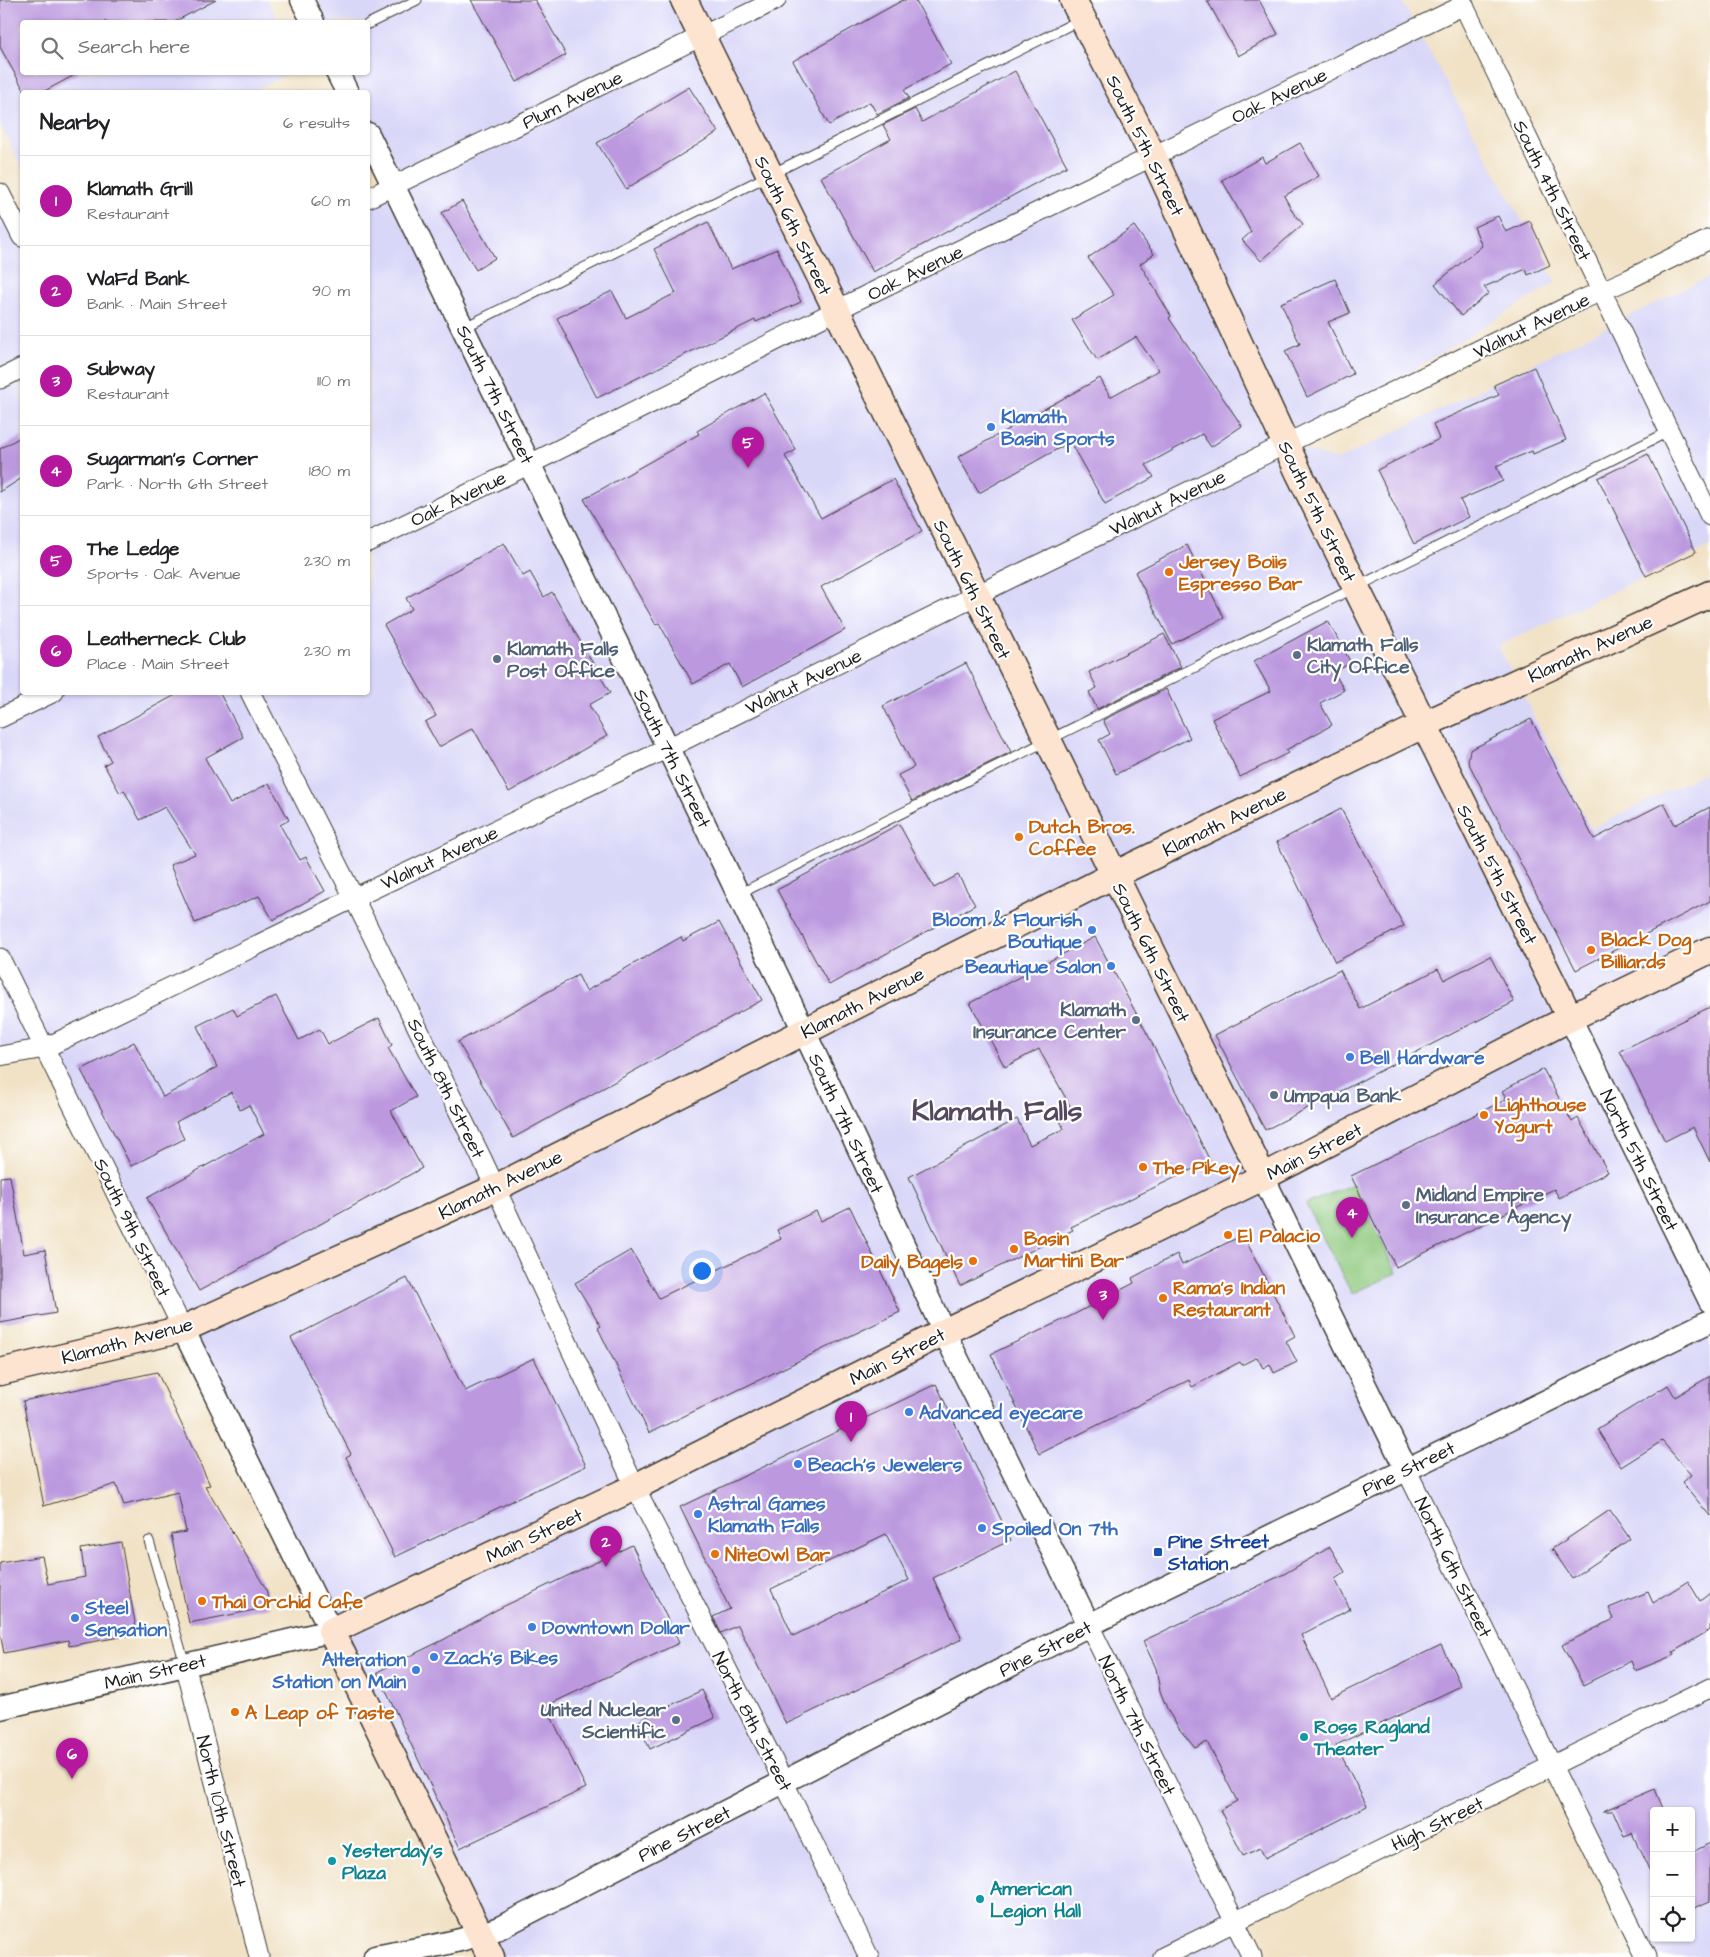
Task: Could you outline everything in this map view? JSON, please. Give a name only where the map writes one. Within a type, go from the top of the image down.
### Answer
[{"type":"main road","name":"South 6th Street","points":[[684,0],[1263,1177]]},
{"type":"main road","name":"South 5th Street","points":[[1078,9],[1153,156],[1286,444],[1423,725],[1570,1018]]},
{"type":"main road","name":"Klamath Avenue","points":[[0,1372],[183,1329],[495,1188],[1114,875],[1423,725],[1710,594]]},
{"type":"main road","name":"Main Street","points":[[331,1631],[635,1487],[944,1332],[1263,1177],[1570,1018],[1710,950]]},
{"type":"main road","points":[[331,1631],[486,1946]]},
{"type":"street","points":[[302,0],[312,20]]},
{"type":"street","name":"Plum Avenue","points":[[370,197],[776,0]]},
{"type":"street","name":"Oak Avenue","points":[[370,541],[530,464],[837,310],[1153,156],[1462,2]]},
{"type":"street","name":"South 4th Street","points":[[1462,2],[1710,516]]},
{"type":"street","points":[[338,75],[346,90]]},
{"type":"street","name":"South 7th Street","points":[[370,138],[668,748],[804,1031],[944,1332]]},
{"type":"street","points":[[0,193],[20,232]]},
{"type":"street","name":"Walnut Avenue","points":[[0,1056],[45,1048],[668,748],[976,595],[1710,239]]},
{"type":"street","points":[[0,379],[20,369]]},
{"type":"street","points":[[0,718],[48,695]]},
{"type":"street","name":"South 8th Street","points":[[252,695],[354,898],[495,1188],[635,1487]]},
{"type":"street","name":"South 9th Street","points":[[0,958],[331,1631]]},
{"type":"street","name":"North 5th Street","points":[[1570,1018],[1710,1301]]},
{"type":"street","name":"North 6th Street","points":[[1263,1177],[1646,1957]]},
{"type":"street","name":"Pine Street","points":[[375,1957],[486,1946],[499,1928],[1089,1625],[1710,1321]]},
{"type":"street","name":"North 7th Street","points":[[944,1332],[1252,1957]]},
{"type":"street","name":"North 8th Street","points":[[635,1487],[784,1782],[869,1957]]},
{"type":"street","name":"Main Street","points":[[0,1708],[331,1631]]},
{"type":"street","name":"North 10th Street","points":[[185,1664],[259,1957]]},
{"type":"street","name":"High Street","points":[[1163,1957],[1710,1688]]},
{"type":"lane","points":[[370,23],[417,0]]},
{"type":"lane","points":[[463,328],[770,175],[1078,9]]},
{"type":"lane","points":[[738,894],[1670,431]]},
{"type":"lane","points":[[149,1541],[185,1664]]},
{"type":"shaded area","points":[[0,0],[267,0],[277,20],[20,20],[20,75],[286,75],[255,90],[20,90],[20,164],[0,123]]},
{"type":"shaded area","points":[[302,0],[1401,0],[1556,282],[1322,426],[1286,445],[1338,460],[1710,276],[1710,546],[1498,646],[1591,829],[1710,770],[1710,1957],[1646,1957],[1552,1766],[1235,1922],[1252,1957],[491,1957],[45,1049],[0,1056],[0,193],[20,233],[20,695],[370,695],[370,197],[393,185],[370,138],[370,90],[346,90],[338,75],[370,75],[370,20],[312,20]]},
{"type":"green space","points":[[1353,1184],[1397,1273],[1352,1294],[1306,1204]]},
{"type":"building","points":[[0,0],[216,0],[178,20],[20,20],[20,75],[74,75],[47,90],[24,90],[0,47]]},
{"type":"building","points":[[471,0],[535,0],[566,55],[517,82]]},
{"type":"building","points":[[903,0],[915,0],[951,64],[904,90],[909,98],[877,114],[870,102],[829,125],[793,61]]},
{"type":"building","points":[[1207,0],[1259,0],[1278,34],[1238,56]]},
{"type":"building","points":[[1015,71],[1067,166],[873,272],[821,177],[891,139],[883,125],[915,109],[922,122]]},
{"type":"building","points":[[689,87],[718,132],[626,189],[597,143]]},
{"type":"building","points":[[1300,143],[1319,176],[1284,196],[1294,214],[1303,224],[1261,261],[1242,240],[1251,232],[1222,180],[1262,157],[1265,163]]},
{"type":"building","points":[[462,201],[495,258],[476,270],[442,213]]},
{"type":"building","points":[[1498,216],[1506,232],[1530,221],[1550,265],[1528,275],[1526,269],[1484,287],[1489,293],[1461,316],[1435,284],[1482,246],[1474,227]]},
{"type":"building","points":[[708,222],[731,269],[777,249],[801,302],[756,322],[755,320],[597,398],[557,318],[612,291],[626,318],[676,293],[654,249]]},
{"type":"building","points":[[1134,226],[1154,254],[1140,264],[1171,316],[1169,318],[1242,426],[1211,447],[1202,434],[1146,465],[1154,477],[1105,504],[1070,442],[979,493],[958,457],[1100,378],[1110,397],[1159,370],[1136,337],[1097,360],[1072,320],[1114,295],[1088,258]]},
{"type":"building","points":[[1335,279],[1350,313],[1328,322],[1353,374],[1307,397],[1285,351],[1300,344],[1281,303]]},
{"type":"building","points":[[1534,367],[1566,440],[1533,454],[1532,451],[1496,466],[1503,481],[1460,500],[1469,517],[1414,544],[1377,470],[1439,439],[1433,424],[1499,395],[1494,385]]},
{"type":"building","points":[[764,393],[796,450],[785,456],[821,518],[893,479],[922,531],[821,587],[845,630],[742,687],[730,664],[693,684],[659,623],[656,625],[584,499],[699,434],[697,431]]},
{"type":"building","points":[[20,437],[20,479],[0,492],[0,449]]},
{"type":"building","points":[[1648,454],[1696,552],[1646,576],[1598,478]]},
{"type":"building","name":"Klamath Falls Post Office","points":[[504,543],[523,576],[530,572],[544,597],[552,592],[610,693],[589,705],[607,736],[509,792],[473,728],[439,747],[425,722],[436,716],[384,625],[412,609],[406,598]]},
{"type":"building","points":[[1187,545],[1224,618],[1172,644],[1135,572]]},
{"type":"building","points":[[1328,621],[1351,663],[1334,672],[1344,690],[1320,703],[1332,725],[1286,750],[1288,753],[1240,777],[1212,719],[1271,691],[1254,661]]},
{"type":"building","points":[[1164,634],[1181,667],[1097,709],[1089,692],[1097,688],[1089,672]]},
{"type":"building","points":[[966,663],[1011,752],[912,801],[898,775],[914,767],[883,706]]},
{"type":"building","points":[[1166,689],[1190,738],[1116,774],[1099,740],[1110,734],[1103,720]]},
{"type":"building","points":[[175,695],[221,695],[243,737],[205,758],[230,804],[269,783],[289,820],[280,825],[300,860],[306,857],[325,891],[273,920],[259,896],[195,923],[170,865],[195,854],[165,807],[140,820],[124,790],[120,793],[104,765],[111,761],[98,737]]},
{"type":"building","points":[[1531,719],[1594,839],[1664,803],[1675,825],[1710,807],[1710,901],[1576,970],[1468,762],[1470,750]]},
{"type":"building","points":[[1341,809],[1404,926],[1335,962],[1277,842]]},
{"type":"building","points":[[899,824],[934,888],[958,875],[975,905],[829,985],[777,890]]},
{"type":"building","points":[[719,922],[762,1000],[513,1138],[458,1042],[578,975],[586,991],[681,937],[683,941]]},
{"type":"building","points":[[1095,937],[1149,1037],[1210,1161],[1071,1227],[1073,1230],[960,1286],[909,1177],[1017,1119],[1030,1145],[1064,1129],[1056,1112],[1070,1106],[1039,1049],[1005,1067],[970,1003]]},
{"type":"building","points":[[1490,956],[1514,1002],[1265,1130],[1215,1035],[1340,970],[1360,1009],[1438,969],[1444,980]]},
{"type":"building","points":[[276,996],[299,1040],[320,1029],[328,1044],[379,1018],[392,1045],[388,1048],[416,1097],[391,1111],[422,1168],[199,1291],[147,1198],[264,1134],[249,1105],[240,1110],[231,1092],[176,1122],[184,1139],[131,1166],[81,1070],[134,1042],[163,1097],[217,1067],[197,1026],[233,1008],[237,1016]]},
{"type":"building","points":[[1710,1007],[1710,1162],[1693,1127],[1665,1141],[1620,1051]]},
{"type":"building","points":[[1543,1069],[1572,1122],[1578,1118],[1608,1172],[1559,1198],[1554,1189],[1396,1267],[1351,1176],[1507,1099],[1502,1091]]},
{"type":"building","points":[[10,1176],[24,1254],[45,1250],[56,1313],[0,1323],[0,1177]]},
{"type":"building","points":[[850,1207],[900,1312],[649,1433],[598,1328],[601,1326],[575,1283],[631,1250],[659,1298],[781,1239],[777,1230],[816,1211],[821,1221]]},
{"type":"building","points":[[1243,1235],[1295,1336],[1286,1341],[1297,1362],[1274,1373],[1270,1364],[1263,1368],[1257,1357],[1242,1365],[1240,1362],[1192,1387],[1189,1380],[1039,1454],[991,1354],[1075,1314],[1134,1283],[1132,1278],[1177,1254],[1182,1265]]},
{"type":"building","points":[[407,1278],[465,1391],[534,1358],[586,1466],[395,1557],[346,1457],[351,1454],[291,1338]]},
{"type":"building","points":[[157,1372],[210,1485],[205,1486],[266,1589],[270,1607],[189,1623],[171,1534],[186,1532],[178,1492],[124,1505],[116,1484],[44,1506],[23,1401]]},
{"type":"building","points":[[1710,1376],[1710,1516],[1682,1482],[1691,1475],[1662,1441],[1621,1467],[1597,1429],[1668,1385],[1675,1397]]},
{"type":"building","points":[[936,1384],[1011,1540],[933,1578],[962,1639],[786,1724],[738,1625],[721,1633],[713,1617],[730,1609],[680,1507]],"holes":[[[886,1534],[909,1580],[793,1636],[771,1589]]]},
{"type":"building","points":[[1610,1510],[1630,1539],[1572,1578],[1552,1549]]},
{"type":"building","points":[[121,1542],[137,1634],[69,1646],[68,1640],[4,1653],[0,1633],[0,1563],[42,1556],[48,1584],[85,1577],[81,1549]]},
{"type":"building","points":[[632,1545],[679,1643],[546,1706],[586,1788],[460,1848],[377,1672],[443,1640],[496,1610]]},
{"type":"building","name":"Ross Ragland Theater","points":[[1330,1547],[1345,1572],[1335,1579],[1350,1609],[1301,1635],[1331,1698],[1441,1645],[1461,1686],[1336,1745],[1367,1806],[1265,1858],[1260,1848],[1243,1856],[1220,1810],[1237,1801],[1207,1742],[1195,1748],[1180,1730],[1168,1711],[1160,1691],[1156,1668],[1143,1641],[1284,1574]]},
{"type":"building","points":[[1688,1581],[1700,1601],[1710,1593],[1710,1630],[1673,1652],[1674,1655],[1635,1671],[1631,1661],[1583,1685],[1562,1645],[1614,1619],[1609,1608],[1648,1592],[1653,1603]]},
{"type":"building","name":"United Nuclear Scientific","points":[[702,1690],[715,1718],[650,1749],[637,1722]]},
{"type":"building","points":[[1655,1789],[1662,1807],[1650,1807],[1650,1871],[1632,1833],[1624,1836],[1613,1811],[1603,1811]]},
{"type":"building","points":[[1710,1843],[1710,1901],[1695,1907],[1695,1852]]},
{"type":"place","name":"Klamath Basin Sports","points":[[991,427]]},
{"type":"place","name":"The Ledge","points":[[748,468]]},
{"type":"place","name":"Jersey Boiis Espresso Bar","points":[[1169,572]]},
{"type":"place","name":"Klamath Falls City Office","points":[[1297,655]]},
{"type":"place","name":"Klamath Falls Post Office","points":[[497,659]]},
{"type":"place","name":"Dutch Bros. Coffee","points":[[1019,837]]},
{"type":"place","name":"Bloom & Flourish Boutique","points":[[1092,930]]},
{"type":"place","name":"Black Dog Billiards","points":[[1591,950]]},
{"type":"place","name":"Beautique Salon","points":[[1111,966]]},
{"type":"place","name":"Klamath Insurance Center","points":[[1136,1020]]},
{"type":"place","name":"Bell Hardware","points":[[1350,1057]]},
{"type":"place","name":"Umpqua Bank","points":[[1274,1095]]},
{"type":"place","name":"Lighthouse Yogurt","points":[[1484,1115]]},
{"type":"place","name":"The Pikey","points":[[1143,1167]]},
{"type":"place","name":"Midland Empire Insurance Agency","points":[[1406,1205]]},
{"type":"place","name":"El Palacio","points":[[1228,1235]]},
{"type":"place","name":"Sugarman's Corner","points":[[1352,1238]]},
{"type":"place","name":"Basin Martini Bar","points":[[1014,1249]]},
{"type":"place","name":"Daily Bagels","points":[[973,1261]]},
{"type":"place","name":"Rama's Indian Restaurant","points":[[1163,1298]]},
{"type":"place","name":"Subway","points":[[1103,1320]]},
{"type":"place","name":"Advanced eyecare","points":[[909,1412]]},
{"type":"place","name":"Klamath Grill","points":[[851,1442]]},
{"type":"place","name":"Beach's Jewelers","points":[[798,1464]]},
{"type":"place","name":"Astral Games Klamath Falls","points":[[698,1514]]},
{"type":"place","name":"Spoiled On 7th","points":[[982,1528]]},
{"type":"place","name":"Pine Street Station","points":[[1158,1552]]},
{"type":"place","name":"NiteOwl Bar","points":[[715,1554]]},
{"type":"place","name":"WaFd Bank","points":[[606,1567]]},
{"type":"place","name":"Thai Orchid Cafe","points":[[202,1601]]},
{"type":"place","name":"Steel Sensation","points":[[75,1618]]},
{"type":"place","name":"Downtown Dollar","points":[[532,1627]]},
{"type":"place","name":"Zach's Bikes","points":[[434,1657]]},
{"type":"place","name":"Alteration Station on Main","points":[[416,1670]]},
{"type":"place","name":"A Leap of Taste","points":[[235,1712]]},
{"type":"place","name":"United Nuclear Scientific","points":[[676,1720]]},
{"type":"place","name":"Ross Ragland Theater","points":[[1304,1737]]},
{"type":"place","name":"Leatherneck Club","points":[[72,1779]]},
{"type":"place","name":"Yesterday's Plaza","points":[[332,1861]]},
{"type":"place","name":"American Legion Hall","points":[[980,1899]]},
{"type":"district","name":"Klamath Falls","points":[[997,1110]]}]
